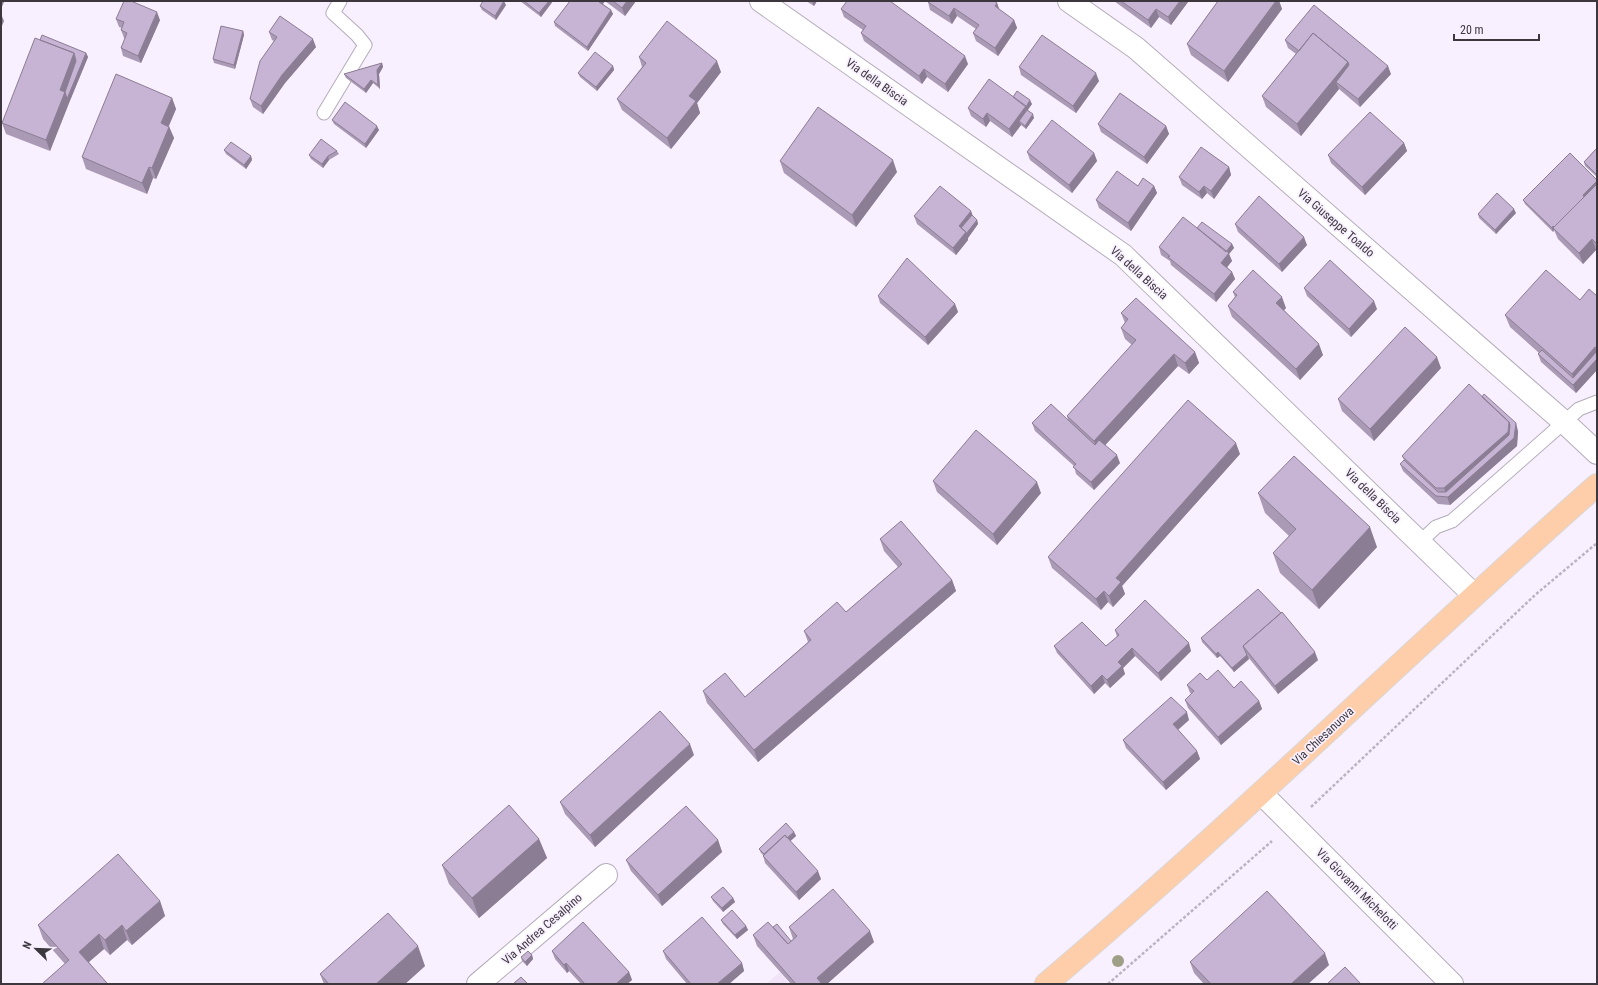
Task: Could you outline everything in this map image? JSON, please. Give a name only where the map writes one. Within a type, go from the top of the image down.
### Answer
[{"type":"main road","name":"Via Chiesanuova","points":[[1056,981],[1262,794],[1474,595],[1597,485]]},
{"type":"street","name":"Via della Biscia","points":[[761,1],[1123,255],[1474,595]]},
{"type":"street","name":"Via Giuseppe Toaldo","points":[[1069,1],[1136,48],[1564,422],[1597,453]]},
{"type":"street","name":"Via Giovanni Michelotti","points":[[1262,794],[1452,984]]},
{"type":"street","name":"Via Andrea Cesalpino","points":[[478,984],[606,875]]},
{"type":"lane","points":[[324,113],[365,45],[358,35],[334,13],[340,1]]},
{"type":"lane","points":[[1420,542],[1436,527],[1452,521],[1579,409],[1597,402]]},
{"type":"path","points":[[1318,801],[1535,595],[1597,543]]},
{"type":"path","points":[[1108,984],[1270,843]]},
{"type":"shaded area","points":[[780,972],[789,984],[766,984]]},
{"type":"building","points":[[124,1],[131,1],[157,12],[138,56],[121,48],[127,33],[121,30],[124,22],[116,19]]},
{"type":"building","points":[[483,1],[504,1],[495,16],[480,6]]},
{"type":"building","points":[[524,1],[549,1],[539,13]]},
{"type":"building","points":[[570,1],[600,1],[599,2],[611,10],[587,47],[554,22]]},
{"type":"building","points":[[613,1],[627,1],[622,8]]},
{"type":"building","points":[[847,1],[890,1],[965,56],[945,84],[924,69],[919,76],[861,33],[866,26],[841,9]]},
{"type":"building","points":[[928,1],[994,1],[997,3],[995,6],[1014,20],[995,48],[973,33],[979,25],[954,8],[949,16]]},
{"type":"building","points":[[1121,1],[1180,1],[1168,17],[1156,9],[1148,20]]},
{"type":"building","points":[[1218,1],[1276,1],[1224,71],[1187,44]]},
{"type":"building","points":[[1314,5],[1388,66],[1358,99],[1336,82],[1349,65],[1348,62],[1313,33],[1299,51],[1285,40]]},
{"type":"building","points":[[280,16],[313,39],[282,75],[261,106],[250,99],[260,61],[277,37],[269,32]]},
{"type":"building","points":[[667,21],[717,61],[689,96],[696,101],[667,138],[617,99],[646,63],[639,57]]},
{"type":"building","points":[[221,26],[243,31],[234,65],[213,59]]},
{"type":"building","points":[[1313,33],[1348,62],[1297,124],[1262,96]]},
{"type":"building","points":[[42,35],[86,53],[67,99],[65,92],[76,61],[74,53],[40,40]]},
{"type":"building","points":[[1042,35],[1096,73],[1073,106],[1019,67]]},
{"type":"building","points":[[35,38],[74,53],[60,90],[65,92],[46,140],[2,123]]},
{"type":"building","points":[[595,52],[613,66],[596,87],[578,73]]},
{"type":"building","points":[[382,63],[377,70],[378,85],[371,80],[364,89],[344,74]]},
{"type":"building","points":[[116,74],[172,98],[161,123],[169,127],[152,168],[149,167],[142,183],[82,157]]},
{"type":"building","points":[[989,79],[1026,106],[1009,129],[987,113],[983,119],[968,108]]},
{"type":"building","points":[[1017,91],[1030,100],[1026,107],[1013,97]]},
{"type":"building","points":[[1120,93],[1166,126],[1144,157],[1098,124]]},
{"type":"building","points":[[345,102],[377,126],[365,144],[332,120]]},
{"type":"building","points":[[818,107],[893,160],[852,215],[780,161]]},
{"type":"building","points":[[1027,110],[1033,114],[1025,126],[1019,121]]},
{"type":"building","points":[[1370,112],[1404,143],[1362,187],[1328,155]]},
{"type":"building","points":[[1052,120],[1094,153],[1069,185],[1027,152]]},
{"type":"building","points":[[321,139],[337,151],[328,156],[322,164],[309,155]]},
{"type":"building","points":[[231,142],[251,156],[244,165],[224,150]]},
{"type":"building","points":[[1201,147],[1229,167],[1211,191],[1204,186],[1199,192],[1179,177]]},
{"type":"building","points":[[1597,148],[1597,175],[1584,162]]},
{"type":"building","points":[[1570,153],[1597,181],[1583,195],[1584,197],[1552,228],[1523,200]]},
{"type":"building","points":[[1117,171],[1138,186],[1143,178],[1154,186],[1128,223],[1096,200]]},
{"type":"building","points":[[1597,184],[1597,244],[1592,239],[1579,253],[1553,228]]},
{"type":"building","points":[[940,186],[971,211],[959,226],[966,232],[953,248],[914,216]]},
{"type":"building","points":[[1497,193],[1514,209],[1495,230],[1478,214]]},
{"type":"building","points":[[1259,196],[1304,237],[1279,264],[1235,224]]},
{"type":"building","points":[[972,215],[977,220],[966,234],[966,232],[961,228]]},
{"type":"building","points":[[1183,217],[1229,253],[1221,263],[1232,272],[1214,294],[1168,257],[1170,256],[1159,247]]},
{"type":"building","points":[[1202,222],[1232,244],[1226,252],[1197,228]]},
{"type":"building","points":[[907,258],[955,304],[925,337],[878,296]]},
{"type":"building","points":[[1330,260],[1374,301],[1349,329],[1304,288]]},
{"type":"building","points":[[1253,270],[1282,297],[1276,303],[1319,344],[1296,369],[1228,306],[1237,295],[1233,292]]},
{"type":"building","points":[[1546,270],[1580,300],[1589,289],[1597,296],[1597,348],[1595,347],[1572,374],[1505,315]]},
{"type":"building","points":[[1136,298],[1195,352],[1185,363],[1174,354],[1094,441],[1067,416],[1136,340],[1121,328],[1128,319],[1121,313]]},
{"type":"building","points":[[1405,327],[1437,357],[1370,429],[1338,399]]},
{"type":"building","points":[[1542,350],[1573,378],[1597,351],[1597,359],[1573,385],[1538,354]]},
{"type":"building","points":[[1469,384],[1509,422],[1508,432],[1444,488],[1436,488],[1402,456]]},
{"type":"building","points":[[1484,394],[1516,423],[1514,438],[1448,497],[1436,496],[1400,464],[1404,460],[1438,492],[1446,492],[1509,435],[1509,422],[1482,397]]},
{"type":"building","points":[[1188,400],[1236,443],[1116,578],[1121,582],[1109,596],[1104,591],[1096,599],[1048,557]]},
{"type":"building","points":[[1051,404],[1095,445],[1099,440],[1117,455],[1091,482],[1073,467],[1076,464],[1032,423]]},
{"type":"building","points":[[976,430],[1037,482],[993,534],[933,481]]},
{"type":"building","points":[[1294,456],[1370,527],[1312,590],[1273,553],[1296,529],[1258,493]]},
{"type":"building","points":[[901,521],[952,580],[754,750],[703,691],[725,673],[745,697],[811,640],[804,631],[837,602],[846,612],[902,564],[880,539]]},
{"type":"building","points":[[1258,589],[1281,613],[1243,646],[1247,655],[1232,668],[1218,652],[1216,654],[1201,638]]},
{"type":"building","points":[[1145,600],[1189,643],[1158,673],[1132,648],[1118,662],[1122,666],[1107,680],[1102,675],[1091,686],[1054,646],[1082,622],[1106,646],[1119,635],[1115,630]]},
{"type":"building","points":[[1282,612],[1315,652],[1275,686],[1243,646]]},
{"type":"building","points":[[1218,670],[1234,688],[1241,681],[1259,701],[1218,737],[1185,700],[1194,691],[1187,685],[1200,673],[1207,680]]},
{"type":"building","points":[[1171,697],[1187,712],[1173,724],[1197,751],[1163,782],[1123,740]]},
{"type":"building","points":[[660,711],[690,744],[590,835],[560,802]]},
{"type":"building","points":[[509,805],[539,839],[472,898],[442,865]]},
{"type":"building","points":[[686,806],[718,840],[658,895],[626,860]]},
{"type":"building","points":[[786,823],[794,832],[787,838],[785,835],[764,854],[759,849]]},
{"type":"building","points":[[785,835],[818,871],[796,892],[763,856]]},
{"type":"building","points":[[118,854],[160,901],[126,931],[122,925],[105,940],[99,934],[79,952],[107,983],[106,984],[42,984],[69,960],[38,925]]},
{"type":"building","points":[[723,887],[733,898],[722,908],[711,897]]},
{"type":"building","points":[[833,889],[870,931],[817,978],[822,984],[796,984],[753,935],[768,922],[788,944],[797,936],[789,927]]},
{"type":"building","points":[[1267,891],[1325,953],[1291,984],[1211,984],[1190,962]]},
{"type":"building","points":[[732,910],[746,926],[735,935],[721,920]]},
{"type":"building","points":[[388,913],[418,946],[376,984],[329,984],[320,974]]},
{"type":"building","points":[[702,917],[742,963],[717,984],[691,984],[663,951]]},
{"type":"building","points":[[583,922],[629,972],[616,984],[585,984],[566,963],[564,965],[552,951]]},
{"type":"building","points":[[777,924],[791,941],[788,944],[773,927]]},
{"type":"building","points":[[528,951],[532,955],[525,962],[521,957]]},
{"type":"building","points":[[1345,967],[1361,984],[1327,984]]},
{"type":"building","points":[[521,977],[528,984],[513,984]]}]
